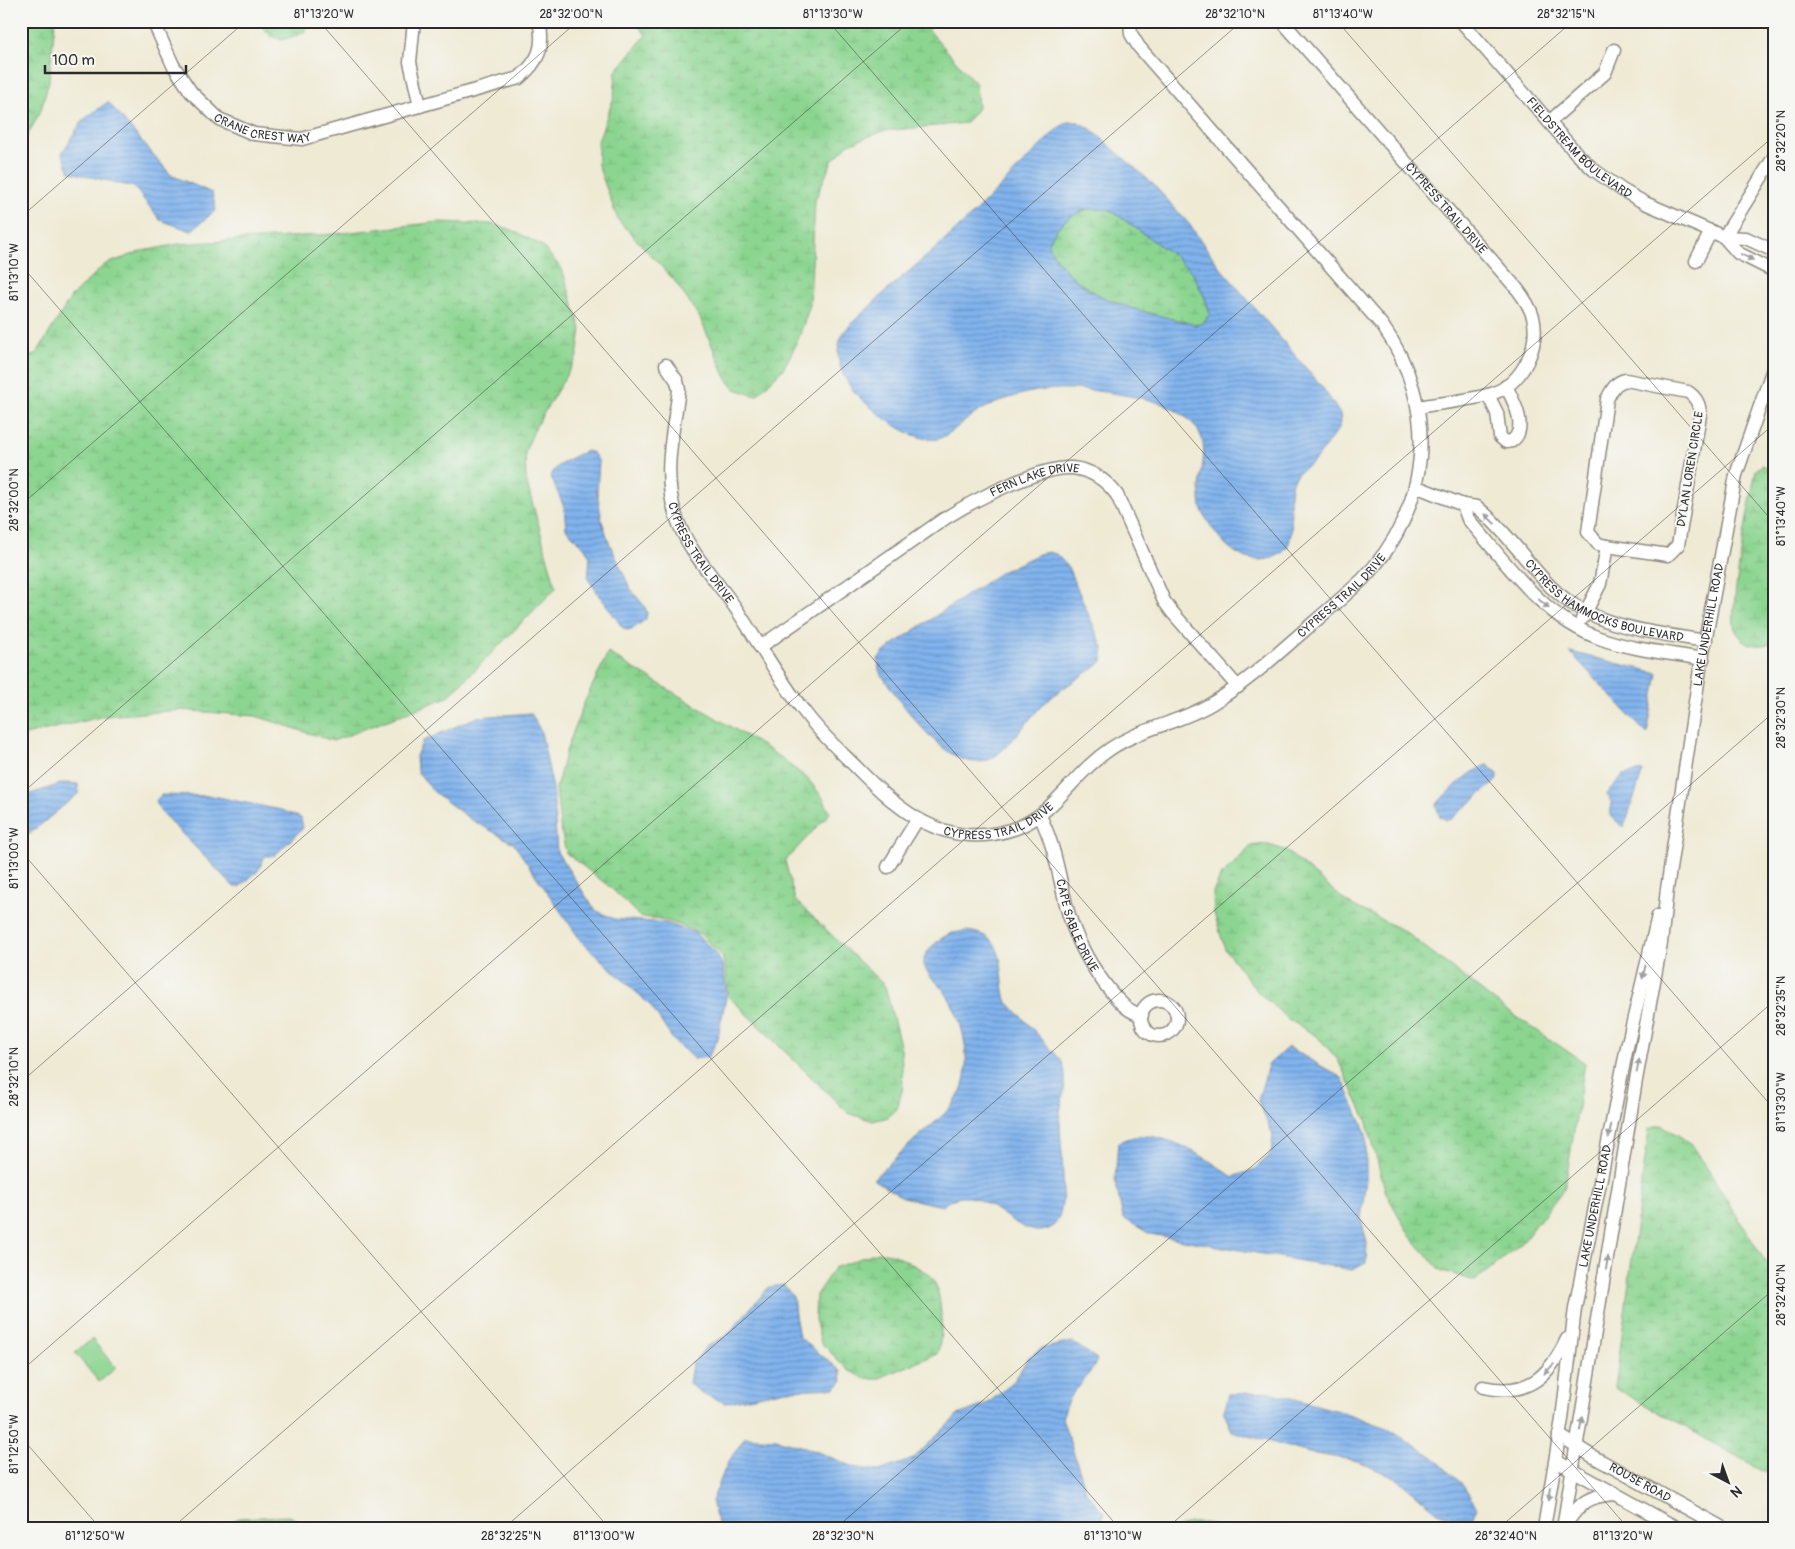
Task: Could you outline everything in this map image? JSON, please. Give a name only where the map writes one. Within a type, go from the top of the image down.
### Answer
[{"type":"street","name":"CRANE CREST WAY","points":[[152,21],[173,65],[191,92],[219,119],[254,134],[302,139],[519,78],[532,67],[540,51],[543,39],[539,21]]},
{"type":"street","points":[[414,21],[410,62],[420,106]]},
{"type":"street","name":"CYPRESS TRAIL DRIVE","points":[[666,365],[677,381],[679,390],[668,464],[670,491],[676,515],[694,553],[737,610],[760,647],[815,725],[878,789],[918,820],[931,827],[951,833],[983,836],[1014,829],[1040,816],[1090,764],[1115,746],[1136,734],[1192,714],[1238,687],[1354,587],[1373,568],[1389,547],[1402,525],[1415,486],[1421,443],[1418,407],[1405,364],[1382,325],[1138,47],[1131,34],[1130,21]]},
{"type":"street","name":"CYPRESS TRAIL DRIVE","points":[[1282,21],[1518,290],[1526,301],[1534,323],[1532,347],[1524,367],[1506,386],[1488,395],[1418,407]]},
{"type":"street","name":"FIELDSTREAM BOULEVARD","points":[[1461,21],[1586,163],[1616,186],[1659,210],[1724,237],[1746,238],[1774,251]]},
{"type":"street","points":[[1549,122],[1605,73],[1614,50]]},
{"type":"street","points":[[1724,237],[1774,157]]},
{"type":"street","points":[[1696,261],[1711,231]]},
{"type":"street","name":"FIELDSTREAM BOULEVARD","points":[[1724,237],[1738,253],[1774,271]]},
{"type":"street","name":"LAKE UNDERHILL ROAD","points":[[1563,1527],[1636,1080],[1661,943],[1667,890],[1703,659],[1736,475],[1774,366]]},
{"type":"street","name":"DYLAN LOREN CIRCLE","points":[[1626,380],[1688,392],[1698,403],[1700,415],[1678,545],[1668,555],[1607,546],[1598,544],[1588,532],[1607,399],[1615,385],[1620,381],[1626,380]]},
{"type":"street","points":[[1488,395],[1497,413],[1500,437],[1506,442],[1512,441],[1519,432],[1519,420],[1515,405],[1506,386]]},
{"type":"street","name":"FERN LAKE DRIVE","points":[[760,647],[944,519],[966,506],[1017,482],[1053,470],[1071,468],[1085,471],[1100,478],[1116,493],[1158,589],[1167,604],[1238,687]]},
{"type":"street","name":"CYPRESS HAMMOCKS BOULEVARD","points":[[1415,486],[1462,505],[1479,508],[1551,586],[1567,600],[1586,612],[1604,621],[1629,628],[1706,641]]},
{"type":"street","name":"CYPRESS HAMMOCKS BOULEVARD","points":[[1462,505],[1467,518],[1539,600],[1558,616],[1577,628],[1622,645],[1703,659]]},
{"type":"street","name":"CYPRESS HAMMOCKS BOULEVARD","points":[[1499,554],[1512,543]]},
{"type":"street","points":[[1577,628],[1600,584],[1607,546]]},
{"type":"street","name":"CAPE SABLE DRIVE","points":[[1040,816],[1051,841],[1068,912],[1083,949],[1101,980],[1122,1005],[1131,1012],[1142,1015]]},
{"type":"street","points":[[888,867],[918,820]]},
{"type":"street","name":"LAKE UNDERHILL ROAD","points":[[1544,1528],[1556,1461],[1572,1327],[1627,1047],[1655,925],[1667,890]]},
{"type":"street","points":[[1483,1387],[1494,1390],[1510,1390],[1528,1385],[1541,1377],[1552,1367],[1558,1358],[1572,1327]]},
{"type":"street","name":"ROUSE ROAD","points":[[1559,1435],[1609,1466],[1723,1528]]},
{"type":"street","name":"ROUSE ROAD","points":[[1556,1461],[1677,1528]]},
{"type":"street","points":[[1563,1527],[1587,1499],[1614,1494]]},
{"type":"green space","points":[[21,21],[55,21],[49,81],[41,110],[21,148]]},
{"type":"green space","points":[[256,21],[315,21],[303,33],[282,40],[271,36]]},
{"type":"green space","points":[[634,21],[921,21],[976,84],[978,108],[966,123],[883,131],[849,144],[832,161],[815,200],[810,305],[797,343],[783,369],[756,396],[735,389],[726,378],[700,318],[674,280],[618,220],[598,165],[598,141],[614,97],[616,71],[646,35]]},
{"type":"green space","points":[[1088,209],[1108,209],[1173,255],[1192,272],[1205,298],[1210,314],[1206,321],[1195,325],[1112,301],[1094,292],[1077,280],[1061,265],[1048,245],[1051,238],[1069,218]]},
{"type":"green space","points":[[439,222],[491,224],[510,229],[541,245],[562,269],[581,329],[577,357],[535,428],[525,452],[526,480],[556,588],[448,697],[333,741],[256,716],[181,710],[105,716],[21,736],[21,361],[37,353],[71,297],[104,265],[142,251],[179,244],[334,234]]},
{"type":"green space","points":[[1762,465],[1774,470],[1774,642],[1757,645],[1742,639],[1735,629],[1734,602],[1756,470]]},
{"type":"green space","points":[[608,653],[771,751],[807,778],[823,798],[830,813],[785,861],[795,900],[885,986],[901,1049],[903,1087],[897,1109],[888,1117],[873,1121],[848,1113],[729,997],[722,956],[700,934],[660,919],[640,917],[610,887],[566,853],[560,825],[556,788],[566,751],[584,703]]},
{"type":"green space","points":[[1265,844],[1285,850],[1348,903],[1404,931],[1505,1009],[1585,1063],[1565,1187],[1523,1242],[1475,1281],[1440,1270],[1410,1236],[1386,1193],[1366,1119],[1338,1060],[1318,1037],[1288,1019],[1257,991],[1225,949],[1214,913],[1213,892],[1221,876],[1251,846]]},
{"type":"green space","points":[[1662,1125],[1692,1144],[1768,1266],[1774,1272],[1774,1477],[1615,1388],[1649,1129]]},
{"type":"green space","points":[[877,1252],[894,1255],[930,1275],[938,1291],[940,1302],[941,1336],[937,1354],[877,1379],[866,1379],[848,1370],[821,1343],[815,1319],[816,1295],[834,1268]]},
{"type":"green space","points":[[92,1339],[116,1368],[99,1382],[75,1353]]},
{"type":"green space","points":[[289,1516],[313,1528],[218,1528],[239,1518]]},
{"type":"green space","points":[[1190,1523],[1205,1523],[1226,1528],[1176,1528]]},
{"type":"water","points":[[108,102],[171,175],[212,193],[216,210],[191,231],[160,220],[134,187],[70,172],[62,153],[83,120]]},
{"type":"water","points":[[1069,122],[1078,122],[1091,129],[1153,184],[1189,224],[1219,266],[1323,388],[1340,414],[1341,423],[1339,428],[1317,458],[1299,472],[1293,480],[1290,490],[1291,537],[1287,547],[1280,554],[1268,559],[1250,559],[1228,547],[1216,533],[1205,517],[1201,507],[1200,492],[1204,452],[1202,441],[1197,429],[1188,419],[1166,405],[1142,398],[1105,392],[1069,389],[1036,391],[1001,401],[983,409],[942,437],[929,439],[909,433],[882,416],[860,398],[848,383],[840,366],[838,356],[841,338],[849,326],[884,292],[958,228],[1058,128]],"holes":[[[1108,209],[1173,255],[1192,272],[1205,298],[1210,314],[1204,323],[1195,325],[1112,301],[1093,292],[1076,280],[1061,265],[1048,245],[1059,227],[1081,211]]]},
{"type":"water","points":[[587,451],[593,453],[599,462],[597,492],[602,521],[609,542],[630,588],[645,607],[647,613],[646,619],[634,628],[627,630],[622,627],[588,579],[590,557],[585,548],[566,529],[564,507],[551,477],[560,465]]},
{"type":"water","points":[[1048,552],[1056,554],[1068,567],[1103,648],[1103,659],[1096,667],[1046,702],[997,755],[981,762],[965,760],[949,752],[918,724],[885,680],[879,670],[878,659],[894,644],[1001,572],[1039,554]]},
{"type":"water","points":[[1570,652],[1658,673],[1647,734]]},
{"type":"water","points":[[531,713],[541,732],[553,789],[557,852],[595,910],[614,919],[666,923],[695,933],[716,953],[723,967],[727,993],[717,1041],[708,1057],[694,1059],[673,1040],[650,1005],[582,942],[513,843],[470,819],[434,792],[417,771],[416,756],[423,741],[477,717]]},
{"type":"water","points":[[1487,765],[1498,774],[1498,778],[1494,783],[1451,819],[1447,820],[1440,817],[1436,806],[1439,802],[1451,789]]},
{"type":"water","points":[[1643,771],[1624,827],[1610,816],[1612,803],[1606,794],[1623,775]]},
{"type":"water","points":[[64,783],[78,784],[79,793],[21,841],[21,797]]},
{"type":"water","points":[[161,795],[213,796],[281,810],[301,818],[303,828],[274,856],[265,856],[258,871],[239,887],[234,887],[160,811],[155,802]]},
{"type":"water","points":[[967,931],[981,934],[996,947],[1000,956],[1006,1000],[1061,1060],[1064,1068],[1065,1083],[1060,1111],[1063,1195],[1061,1210],[1056,1222],[1049,1229],[1036,1231],[1023,1227],[984,1202],[971,1197],[957,1198],[942,1206],[902,1197],[873,1179],[943,1115],[958,1098],[961,1091],[966,1067],[966,1053],[961,1027],[951,1002],[943,989],[928,973],[924,960],[928,951],[940,939],[951,933]]},
{"type":"water","points":[[1288,1047],[1342,1078],[1366,1133],[1366,1180],[1361,1219],[1367,1243],[1366,1263],[1352,1270],[1150,1234],[1123,1218],[1115,1180],[1118,1142],[1141,1136],[1165,1139],[1189,1149],[1233,1177],[1255,1169],[1271,1154],[1273,1135],[1258,1101],[1268,1065]]},
{"type":"water","points":[[784,1285],[793,1297],[799,1337],[841,1371],[842,1382],[836,1388],[786,1390],[725,1403],[702,1393],[689,1384],[692,1364],[707,1346],[726,1336],[769,1287]]},
{"type":"water","points":[[1072,1342],[1097,1359],[1094,1367],[1069,1398],[1062,1418],[1087,1493],[1105,1514],[1097,1528],[887,1528],[853,1521],[844,1528],[719,1528],[712,1501],[727,1464],[745,1437],[776,1439],[808,1448],[854,1467],[879,1471],[913,1459],[958,1415],[987,1404],[1014,1381],[1028,1358],[1040,1349]]},
{"type":"water","points":[[1270,1392],[1345,1413],[1385,1427],[1433,1457],[1461,1483],[1477,1507],[1470,1522],[1439,1513],[1399,1480],[1358,1461],[1309,1453],[1232,1431],[1224,1413],[1229,1394]]}]
